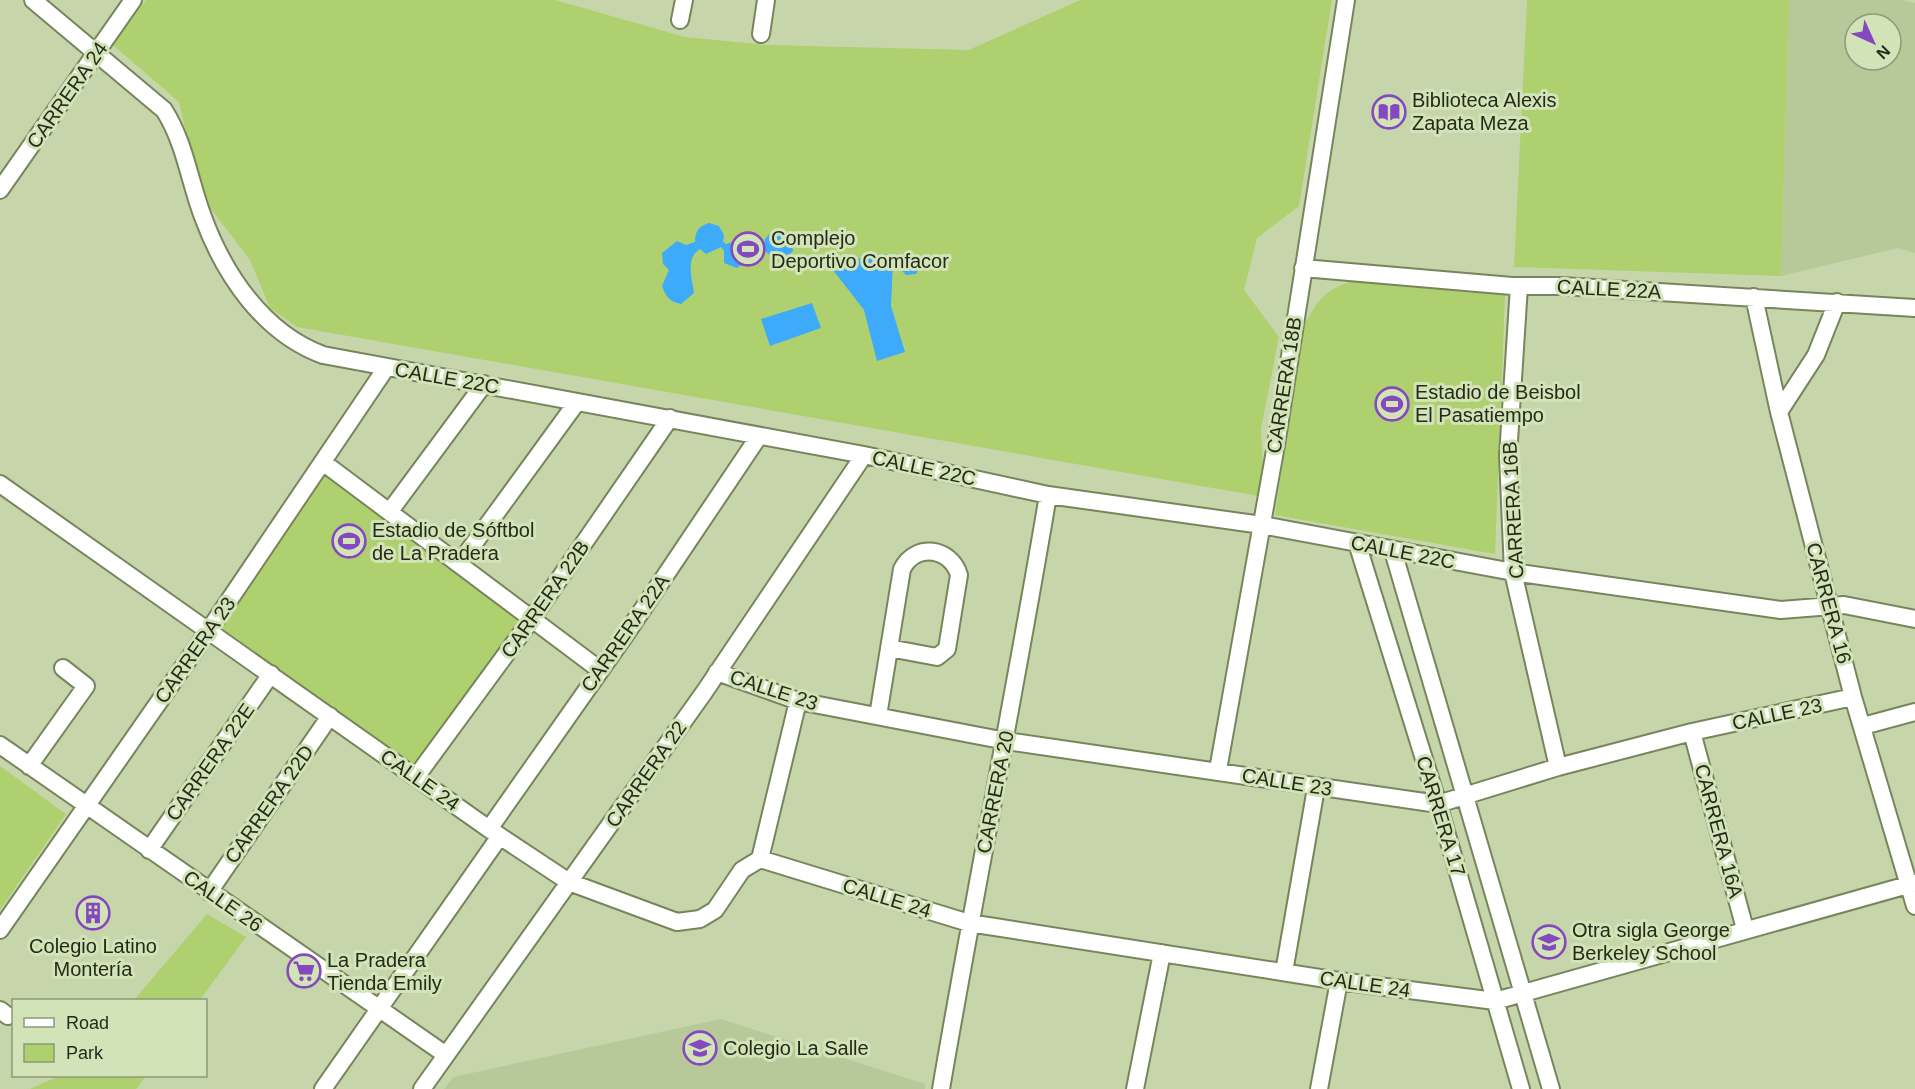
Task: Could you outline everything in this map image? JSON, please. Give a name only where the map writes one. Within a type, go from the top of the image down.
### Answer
[{"type":"street","points":[[33,0],[96,53]]},
{"type":"street","name":"CARRERA 24","points":[[0,190],[133,0]]},
{"type":"street","points":[[680,20],[684,0]]},
{"type":"street","points":[[761,33],[766,0]]},
{"type":"street","name":"CARRERA 18B","points":[[1218,770],[1262,525],[1346,0]]},
{"type":"street","name":"CALLE 22C","points":[[96,53],[164,110],[177,130],[203,217],[227,268],[243,292],[266,319],[281,333],[310,350],[386,368],[484,384],[864,455],[1048,495],[1262,525],[1513,572],[1781,610],[1844,605],[1915,619]]},
{"type":"street","name":"CALLE 22A","points":[[1303,268],[1519,286],[1754,297],[1915,308]]},
{"type":"street","name":"CARRERA 16B","points":[[1519,286],[1508,456],[1513,572],[1558,767]]},
{"type":"street","name":"CARRERA 16","points":[[1754,297],[1779,412],[1853,697],[1912,884],[1915,906]]},
{"type":"street","points":[[1779,412],[1816,355],[1837,302]]},
{"type":"street","name":"CARRERA 23","points":[[0,930],[209,630],[386,368]]},
{"type":"street","points":[[390,511],[484,384]]},
{"type":"street","points":[[459,564],[577,402]]},
{"type":"street","name":"CARRERA 22B","points":[[416,777],[531,620],[670,418]]},
{"type":"street","name":"CARRERA 22A","points":[[323,1089],[379,1009],[600,670],[759,436]]},
{"type":"street","name":"CARRERA 22","points":[[422,1089],[717,672],[864,455]]},
{"type":"street","points":[[324,462],[600,670]]},
{"type":"street","name":"CALLE 24","points":[[0,484],[568,882],[676,922],[689,922],[715,910],[742,870],[760,859],[969,923],[1339,981],[1495,1001],[1912,884]]},
{"type":"street","name":"CARRERA 20","points":[[941,1089],[969,923],[1006,741],[1048,495]]},
{"type":"street","name":"CARRERA 17","points":[[1357,543],[1438,804],[1521,1089]]},
{"type":"street","name":"CARRERA 17","points":[[1393,550],[1551,1089]]},
{"type":"street","points":[[878,716],[889,648],[902,569],[907,558],[916,552],[933,552],[949,559],[957,567],[959,575],[947,649],[937,657],[889,648]]},
{"type":"street","points":[[29,766],[86,686],[63,668]]},
{"type":"street","name":"CALLE 23","points":[[717,672],[798,701],[1006,741],[1218,770],[1316,788],[1438,804],[1558,767],[1692,732],[1853,697]]},
{"type":"street","name":"CARRERA 22E","points":[[150,850],[271,674]]},
{"type":"street","points":[[760,859],[798,701]]},
{"type":"street","points":[[1863,726],[1915,712]]},
{"type":"street","name":"CARRERA 22D","points":[[209,891],[330,716]]},
{"type":"street","name":"CARRERA 16A","points":[[1692,732],[1745,929]]},
{"type":"street","name":"CALLE 26","points":[[0,745],[86,807],[446,1055]]},
{"type":"street","points":[[1284,972],[1316,788]]},
{"type":"street","points":[[1135,1089],[1162,953]]},
{"type":"street","points":[[1319,1089],[1339,981]]},
{"type":"shaded area","points":[[1789,0],[1901,0],[1915,3],[1915,253],[1898,248],[1781,276]]},
{"type":"shaded area","name":"Colegio La Salle","points":[[721,1019],[925,1084],[925,1089],[444,1089],[453,1077]]},
{"type":"green space","name":"Complejo Deportivo Comfacor","points":[[146,0],[555,0],[685,37],[767,45],[969,50],[1080,0],[1332,0],[1299,206],[1257,238],[1244,290],[1279,337],[1261,429],[1264,497],[297,327],[270,308],[250,260],[201,196],[179,102],[113,45]]},
{"type":"green space","points":[[1527,0],[1789,0],[1781,276],[1514,267]]},
{"type":"green space","points":[[1356,280],[1505,294],[1495,554],[1275,515],[1304,325],[1324,295]]},
{"type":"green space","name":"Estadio de Sóftbol de La Pradera","points":[[324,463],[531,620],[416,777],[209,630]]},
{"type":"green space","points":[[0,766],[66,814],[0,910]]},
{"type":"green space","points":[[207,914],[246,937],[201,999],[135,999]]},
{"type":"green space","points":[[57,1077],[145,1077],[136,1089],[30,1089]]},
{"type":"water","points":[[709,223],[719,226],[724,235],[723,242],[743,245],[745,249],[764,244],[771,232],[780,229],[790,237],[793,251],[779,259],[772,257],[765,250],[746,256],[745,262],[737,268],[724,263],[724,251],[721,247],[706,254],[700,249],[695,253],[691,263],[694,293],[681,304],[674,302],[667,296],[662,286],[669,270],[663,264],[662,253],[677,241],[686,245],[695,242],[698,230]]},
{"type":"water","points":[[896,254],[914,259],[918,270],[916,274],[906,275],[902,271],[902,266],[893,262],[891,306],[905,352],[877,361],[864,310],[833,270],[868,255]]},
{"type":"water","points":[[812,303],[821,328],[770,346],[761,319]]},
{"type":"place","name":"Biblioteca Alexis Zapata Meza","points":[[1389,112]]},
{"type":"place","name":"Complejo Deportivo Comfacor","points":[[748,249]]},
{"type":"place","name":"Estadio de Beisbol El Pasatiempo","points":[[1392,404]]},
{"type":"place","name":"Estadio de Sóftbol de La Pradera","points":[[349,541]]},
{"type":"place","name":"Colegio Latino Montería","points":[[93,913]]},
{"type":"place","name":"Otra sigla George Berkeley School","points":[[1549,942]]},
{"type":"place","name":"La Pradera Tienda Emily","points":[[304,971]]},
{"type":"place","name":"Colegio La Salle","points":[[700,1048]]}]
